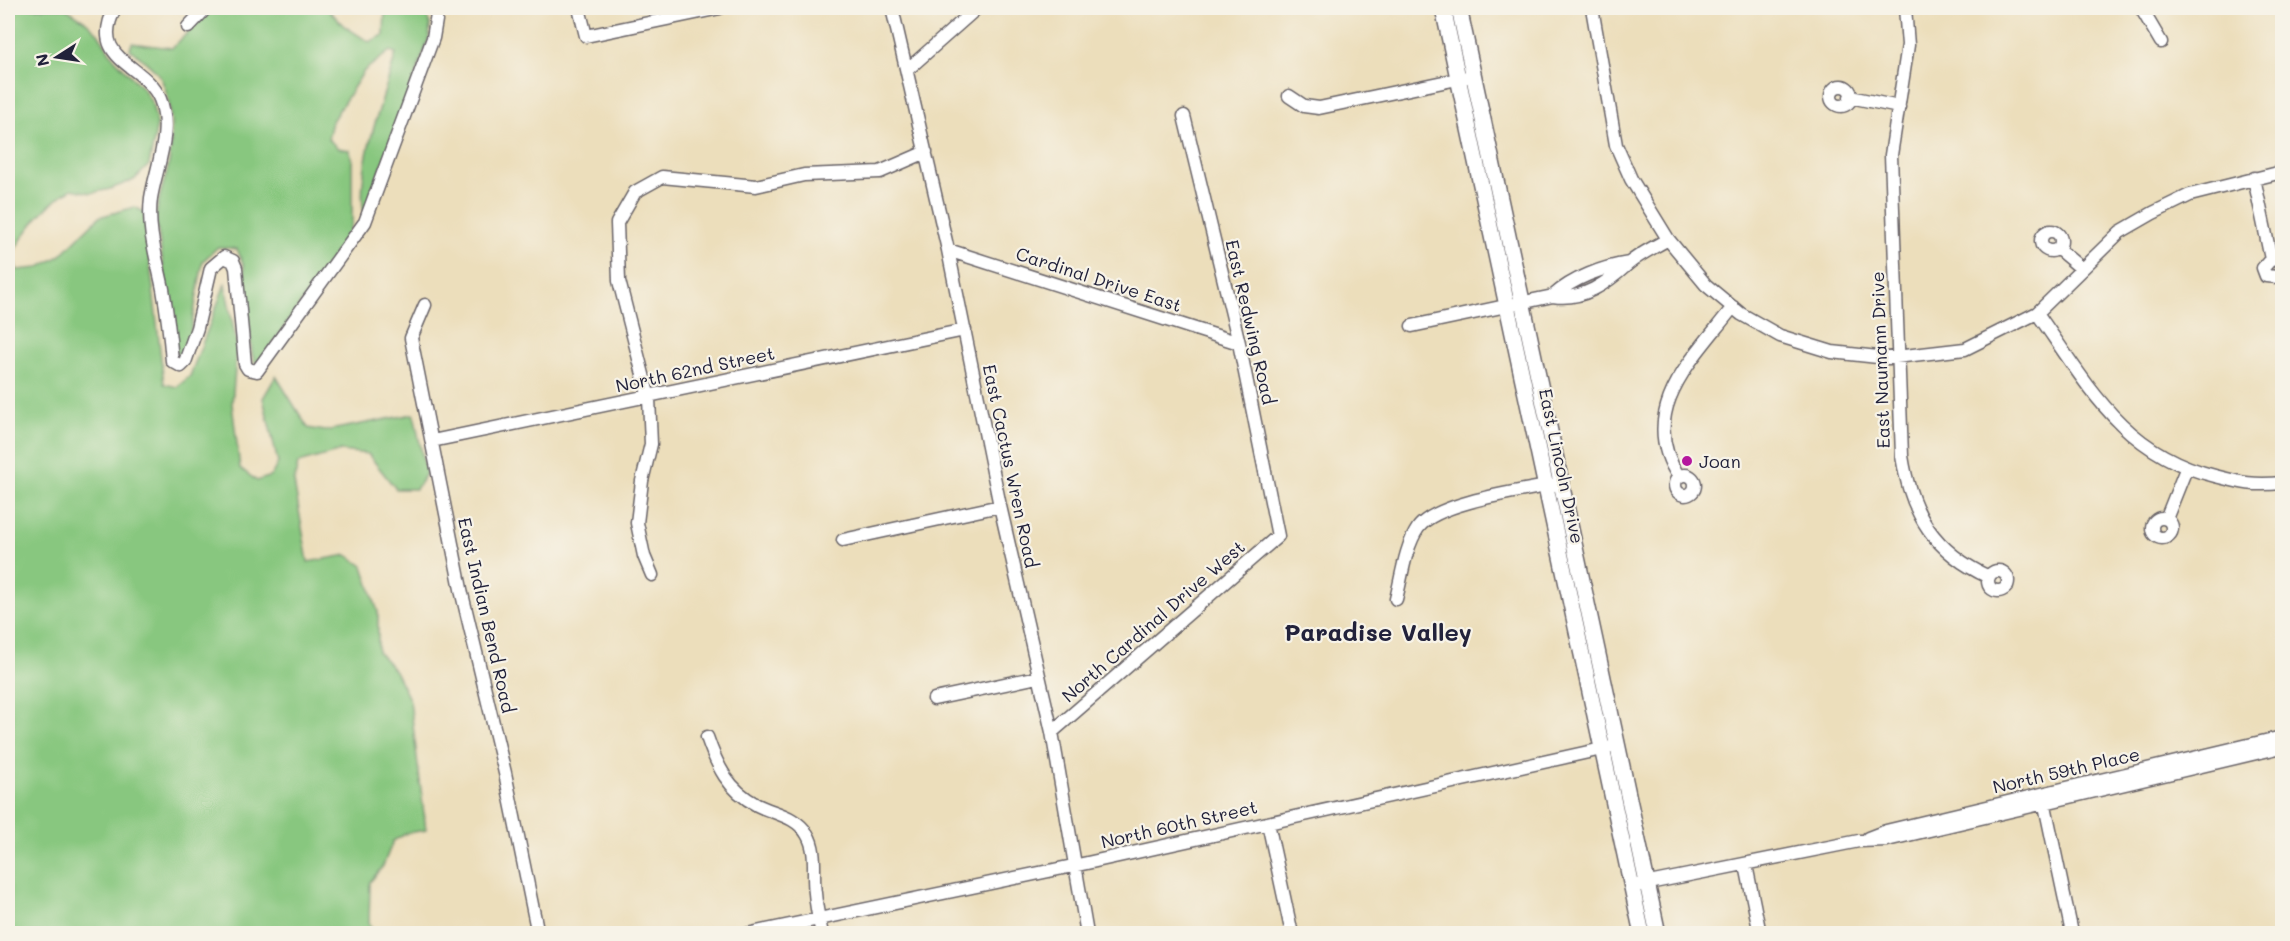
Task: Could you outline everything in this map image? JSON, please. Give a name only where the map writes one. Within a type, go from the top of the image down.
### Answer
[{"type":"main road","name":"East Lincoln Drive","points":[[1443,8],[1458,79],[1515,305],[1563,483],[1593,628],[1610,747]]},
{"type":"main road","name":"East Lincoln Drive","points":[[1459,8],[1474,76],[1546,487],[1578,632],[1610,747],[1640,885],[1658,933]]},
{"type":"main road","points":[[1578,632],[1593,628]]},
{"type":"main road","name":"East Lincoln Drive","points":[[1640,885],[1642,933]]},
{"type":"street","points":[[115,8],[109,29],[113,53],[151,84],[161,100],[165,130],[151,200],[151,223],[153,256],[162,287],[172,361],[181,366],[185,362],[197,328],[211,268],[224,257],[233,261],[236,268],[245,364],[248,369],[257,372],[365,222],[433,38],[438,8]]},
{"type":"street","points":[[188,27],[206,8]]},
{"type":"street","points":[[579,8],[586,36],[720,8]]},
{"type":"street","name":"East Cactus Wren Road","points":[[892,8],[948,250],[1000,506],[1052,732],[1087,933]]},
{"type":"street","points":[[907,70],[977,8]]},
{"type":"street","points":[[1592,8],[1616,146],[1631,179],[1668,238],[1706,285],[1733,307],[1780,336],[1806,345],[1862,356],[1898,357],[1965,349],[2037,313],[2120,232],[2152,213],[2190,195],[2283,172]]},
{"type":"street","name":"East Naumann Drive","points":[[1905,8],[1908,45],[1891,155],[1902,456],[1913,503],[1922,522],[1956,559],[1989,577]]},
{"type":"street","points":[[2141,8],[2161,42]]},
{"type":"street","points":[[1289,96],[1304,106],[1319,108],[1474,76]]},
{"type":"street","points":[[1850,97],[1899,106]]},
{"type":"street","name":"East Redwing Road","points":[[1184,116],[1239,343],[1278,536]]},
{"type":"street","points":[[652,576],[644,556],[637,523],[642,481],[651,444],[649,398],[619,281],[617,223],[635,192],[662,177],[756,186],[804,175],[880,172],[926,152]]},
{"type":"street","points":[[2254,178],[2271,259]]},
{"type":"street","points":[[1412,326],[1553,296],[1567,298],[1589,291],[1611,280],[1629,263],[1668,238]]},
{"type":"street","points":[[2058,249],[2082,269]]},
{"type":"street","name":"Cardinal Drive East","points":[[948,250],[1239,343]]},
{"type":"street","points":[[2283,267],[2278,260],[2271,259],[2264,265],[2266,276],[2275,279],[2283,272]]},
{"type":"street","name":"East Indian Bend Road","points":[[425,305],[411,338],[462,594],[505,773],[538,933]]},
{"type":"street","points":[[1678,477],[1662,444],[1665,404],[1673,389],[1733,307]]},
{"type":"street","points":[[2037,313],[2109,412],[2137,441],[2186,469],[2253,486],[2283,483]]},
{"type":"street","name":"North 62nd Street","points":[[432,441],[649,398],[965,330]]},
{"type":"street","points":[[2166,519],[2186,469]]},
{"type":"street","points":[[1396,598],[1411,543],[1419,527],[1427,519],[1450,507],[1563,483]]},
{"type":"street","points":[[843,540],[1000,506]]},
{"type":"street","name":"North Cardinal Drive West","points":[[1052,732],[1278,536]]},
{"type":"street","points":[[934,699],[1038,676]]},
{"type":"street","points":[[707,737],[724,779],[756,805],[789,818],[807,833],[812,844],[814,891],[822,933]]},
{"type":"street","name":"North 59th Place","points":[[1640,885],[1859,842],[1887,840],[2283,737]]},
{"type":"street","name":"North 60th Street","points":[[747,933],[1074,865],[1610,747]]},
{"type":"street","name":"North 59th Place","points":[[2043,799],[2283,747]]},
{"type":"street","points":[[2043,799],[2072,933]]},
{"type":"street","points":[[1268,823],[1292,933]]},
{"type":"street","points":[[1746,865],[1760,933]]},
{"type":"green space","points":[[8,8],[65,8],[84,20],[98,33],[113,57],[144,90],[152,103],[157,125],[149,165],[134,180],[91,193],[72,189],[45,209],[30,226],[12,255],[17,270],[38,268],[60,256],[99,217],[135,207],[144,212],[164,384],[177,387],[190,376],[225,284],[237,346],[232,404],[240,468],[257,481],[271,476],[278,463],[263,398],[276,376],[308,428],[325,431],[414,414],[426,474],[416,489],[396,489],[368,454],[341,451],[298,463],[294,482],[308,562],[347,555],[363,566],[378,612],[378,652],[395,671],[410,701],[426,830],[407,833],[393,841],[383,866],[370,882],[369,924],[374,933],[8,933]]},
{"type":"green space","points":[[213,8],[327,8],[344,26],[369,42],[384,35],[385,8],[423,8],[430,24],[429,38],[364,214],[362,196],[367,155],[396,53],[390,51],[364,71],[332,121],[328,139],[338,148],[349,150],[352,160],[352,222],[348,234],[261,361],[255,363],[252,354],[244,266],[237,249],[218,247],[203,261],[189,340],[183,356],[177,355],[156,218],[170,155],[171,127],[168,99],[165,87],[157,73],[130,49],[132,43],[172,48]]},
{"type":"place","name":"Joan","points":[[1687,461]]},
{"type":"district","name":"Paradise Valley","points":[[1378,631]]}]
